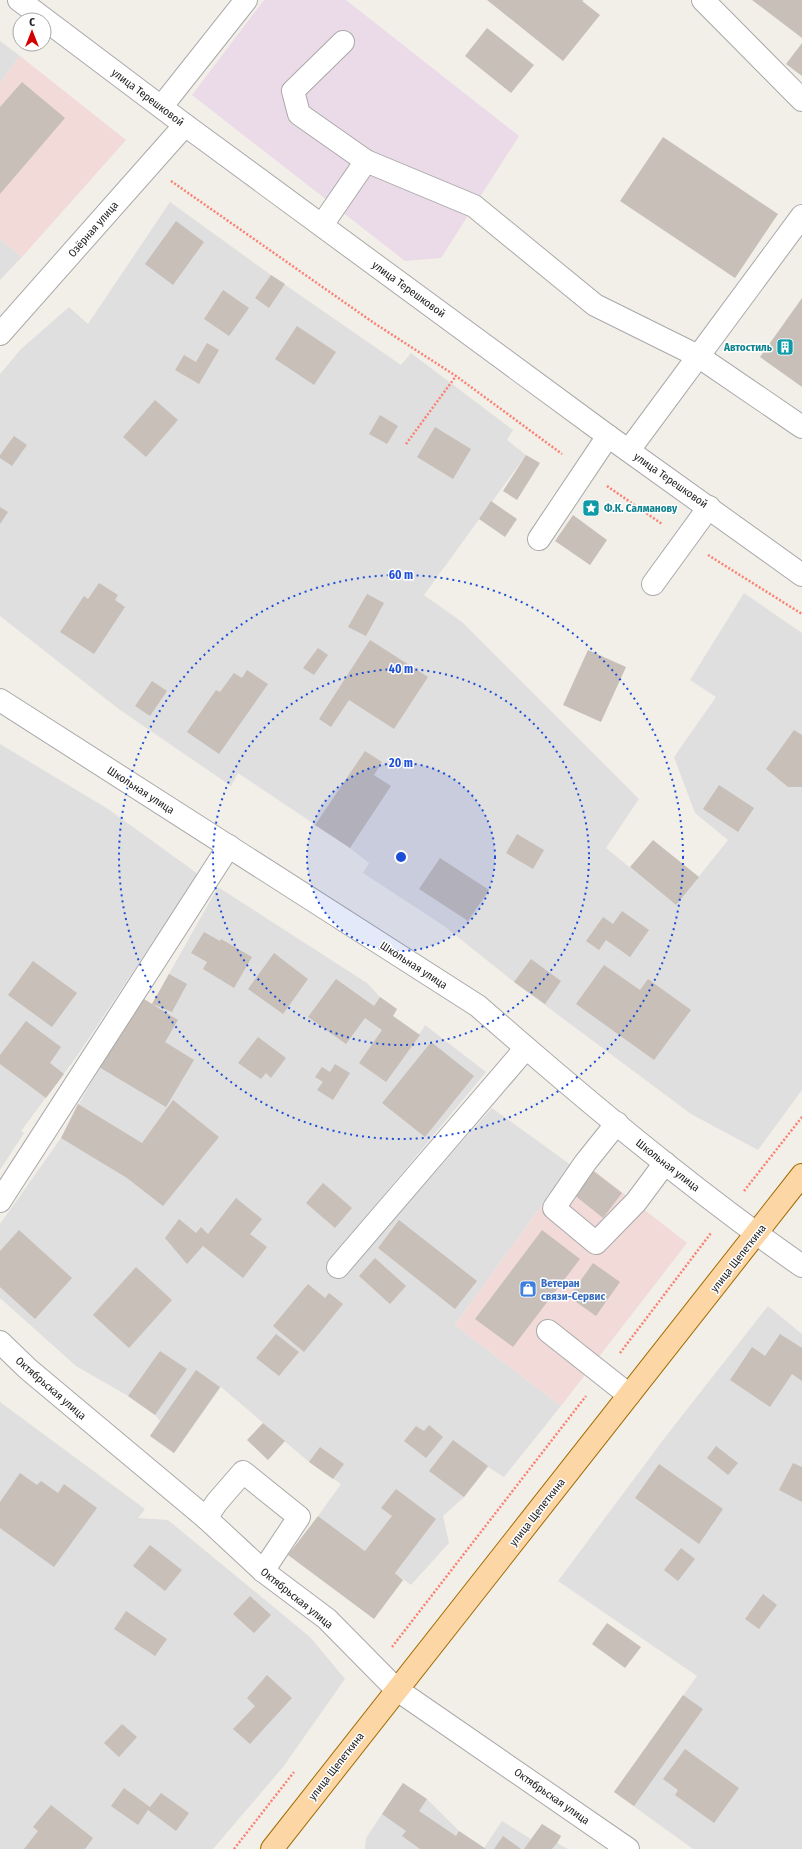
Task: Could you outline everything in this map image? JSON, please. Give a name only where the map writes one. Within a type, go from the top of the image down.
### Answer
[{"type":"main road","name":"улица Щепеткина","points":[[272,1849],[396,1689],[757,1234],[802,1175]]},
{"type":"street","name":"улица Терешковой","points":[[19,0],[162,106],[185,125],[608,436],[709,506],[802,574]]},
{"type":"street","points":[[162,106],[246,0]]},
{"type":"street","points":[[703,0],[802,100]]},
{"type":"street","points":[[343,42],[293,90],[299,114],[366,161],[474,206],[595,305],[698,356],[802,427]]},
{"type":"street","name":"Озёрная улица","points":[[0,334],[185,125]]},
{"type":"street","points":[[322,225],[366,161]]},
{"type":"street","points":[[629,450],[802,216]]},
{"type":"street","points":[[539,538],[608,436]]},
{"type":"street","points":[[653,584],[709,506]]},
{"type":"street","name":"Школьная улица","points":[[0,700],[478,1006],[526,1048],[665,1163],[757,1234],[802,1266]]},
{"type":"street","points":[[0,1201],[228,846]]},
{"type":"street","points":[[338,1267],[526,1048]]},
{"type":"street","points":[[616,1123],[585,1163],[554,1208],[596,1243],[636,1202],[665,1163]]},
{"type":"street","points":[[548,1331],[629,1395]]},
{"type":"street","name":"Октябрьская улица","points":[[0,1342],[28,1369],[206,1518],[263,1571],[327,1619],[396,1689],[628,1849]]},
{"type":"street","points":[[206,1518],[217,1502],[243,1472],[299,1517],[263,1571]]},
{"type":"path","points":[[170,180],[374,323],[456,376],[530,432],[586,470],[684,541],[802,614]]},
{"type":"path","points":[[406,444],[456,376]]},
{"type":"path","points":[[376,1669],[802,1117]]},
{"type":"path","points":[[234,1849],[298,1768]]},
{"type":"shaded area","points":[[264,0],[346,0],[519,136],[441,258],[405,261],[192,95]]},
{"type":"shaded area","points":[[0,41],[12,50],[12,52],[20,56],[0,83]]},
{"type":"shaded area","points":[[20,56],[126,140],[22,257],[0,239],[0,83]]},
{"type":"shaded area","points":[[170,202],[271,275],[401,365],[411,353],[513,430],[507,440],[526,455],[424,595],[462,622],[639,799],[606,848],[676,905],[728,840],[695,813],[674,757],[716,697],[690,680],[744,593],[802,633],[802,1090],[758,1150],[691,1114],[514,982],[444,926],[363,873],[369,863],[350,848],[238,773],[231,786],[120,710],[0,616],[0,374],[21,349],[69,307],[88,324]]},
{"type":"shaded area","points":[[0,239],[22,257],[0,280]]},
{"type":"shaded area","points":[[0,744],[108,809],[198,874],[77,1056],[21,1131],[24,1133],[0,1170]]},
{"type":"shaded area","points":[[218,887],[367,983],[380,997],[397,1009],[393,1016],[419,1035],[425,1025],[486,1072],[348,1238],[366,1251],[492,1108],[571,1165],[455,1325],[561,1406],[504,1477],[488,1467],[464,1497],[443,1516],[449,1543],[411,1585],[318,1516],[341,1484],[309,1462],[221,1387],[174,1453],[150,1436],[160,1421],[155,1415],[128,1396],[76,1366],[0,1298],[0,1224],[61,1138],[99,1067],[152,1004]]},
{"type":"shaded area","name":"Ветеран связи-Сервис","points":[[577,1157],[687,1243],[561,1406],[455,1325]]},
{"type":"shaded area","points":[[768,1306],[802,1334],[802,1849],[693,1849],[614,1792],[697,1676],[558,1581],[663,1440]]},
{"type":"shaded area","points":[[0,1402],[145,1509],[138,1518],[168,1520],[310,1637],[345,1679],[283,1767],[213,1849],[0,1849]]},
{"type":"shaded area","points":[[403,1783],[427,1799],[459,1831],[484,1848],[502,1821],[531,1839],[542,1824],[561,1836],[557,1843],[568,1849],[365,1849],[366,1838]]},
{"type":"building","points":[[487,0],[584,0],[582,1],[600,15],[563,61]]},
{"type":"building","points":[[752,0],[802,0],[802,38]]},
{"type":"building","points":[[487,28],[534,65],[511,93],[465,56]]},
{"type":"building","points":[[802,43],[802,76],[786,64]]},
{"type":"building","points":[[22,82],[65,118],[0,194],[0,107]]},
{"type":"building","points":[[663,137],[778,214],[735,278],[620,201]]},
{"type":"building","points":[[176,221],[204,242],[173,285],[145,264]]},
{"type":"building","points":[[271,275],[285,284],[269,308],[255,298]]},
{"type":"building","points":[[223,290],[249,308],[229,336],[204,319]]},
{"type":"building","name":"Автостиль","points":[[802,298],[802,387],[760,357]]},
{"type":"building","points":[[297,326],[336,352],[314,385],[275,359]]},
{"type":"building","points":[[207,343],[219,350],[199,384],[175,370],[184,355],[196,362]]},
{"type":"building","points":[[155,400],[178,420],[146,457],[123,437]]},
{"type":"building","points":[[380,415],[398,426],[387,444],[369,434]]},
{"type":"building","points":[[435,427],[471,449],[453,479],[417,457]]},
{"type":"building","points":[[14,436],[27,445],[12,466],[0,458],[0,455]]},
{"type":"building","points":[[526,455],[540,463],[517,500],[503,491]]},
{"type":"building","points":[[491,501],[517,519],[505,537],[479,519]]},
{"type":"building","points":[[0,507],[8,512],[0,524]]},
{"type":"building","points":[[573,515],[607,540],[590,565],[555,541]]},
{"type":"building","points":[[99,583],[118,595],[115,600],[125,607],[94,654],[60,632],[84,596],[88,599]]},
{"type":"building","points":[[367,594],[384,603],[366,636],[348,627]]},
{"type":"building","points":[[370,640],[428,677],[394,729],[349,700],[331,727],[319,719]]},
{"type":"building","points":[[318,648],[328,655],[314,675],[303,668]]},
{"type":"building","points":[[588,650],[626,667],[601,722],[563,705]]},
{"type":"building","points":[[247,670],[268,684],[219,754],[187,732],[216,690],[220,692],[234,673],[242,678]]},
{"type":"building","points":[[152,681],[167,691],[150,716],[135,706]]},
{"type":"building","points":[[794,730],[802,735],[802,787],[788,787],[766,769]]},
{"type":"building","points":[[365,751],[382,762],[374,775],[391,786],[350,848],[315,825]]},
{"type":"building","points":[[719,785],[754,808],[738,832],[703,809]]},
{"type":"building","points":[[517,834],[544,850],[533,869],[506,853]]},
{"type":"building","points":[[653,840],[699,877],[676,905],[630,867]]},
{"type":"building","points":[[440,858],[489,890],[468,921],[419,889]]},
{"type":"building","points":[[622,911],[649,930],[630,957],[606,940],[599,950],[586,941],[603,917],[613,924]]},
{"type":"building","points":[[204,932],[220,941],[221,939],[252,957],[234,988],[203,969],[207,962],[191,953]]},
{"type":"building","points":[[274,953],[308,979],[283,1014],[248,989]]},
{"type":"building","points":[[531,959],[561,981],[545,1004],[514,982]]},
{"type":"building","points":[[33,961],[77,993],[52,1027],[8,995]]},
{"type":"building","points":[[604,965],[640,990],[648,979],[691,1010],[654,1060],[576,1004]]},
{"type":"building","points":[[169,974],[187,984],[172,1012],[152,1004]]},
{"type":"building","points":[[336,979],[374,1006],[380,997],[397,1009],[393,1016],[420,1035],[386,1082],[359,1063],[382,1030],[365,1018],[346,1044],[308,1017]]},
{"type":"building","points":[[141,997],[178,1020],[165,1042],[194,1060],[166,1107],[99,1067]]},
{"type":"building","points":[[26,1021],[61,1047],[50,1063],[64,1074],[46,1098],[0,1064],[0,1055]]},
{"type":"building","points":[[258,1037],[286,1058],[271,1078],[266,1073],[261,1079],[238,1063]]},
{"type":"building","points":[[431,1042],[474,1076],[425,1137],[382,1103]]},
{"type":"building","points":[[335,1064],[350,1073],[333,1100],[317,1090],[323,1082],[315,1077],[322,1067],[330,1072]]},
{"type":"building","points":[[173,1100],[219,1137],[163,1206],[127,1178],[61,1138],[78,1104],[142,1143]]},
{"type":"building","points":[[592,1170],[622,1193],[603,1218],[573,1194]]},
{"type":"building","points":[[323,1183],[352,1208],[335,1228],[306,1203]]},
{"type":"building","points":[[236,1198],[262,1219],[250,1234],[267,1247],[243,1278],[203,1246],[187,1264],[165,1238],[179,1219],[196,1233],[201,1227],[208,1234]]},
{"type":"building","points":[[399,1220],[477,1281],[455,1309],[378,1248]]},
{"type":"building","points":[[19,1230],[72,1278],[35,1319],[0,1287],[0,1251]]},
{"type":"building","name":"Ветеран связи-Сервис","points":[[542,1230],[580,1259],[513,1347],[475,1319]]},
{"type":"building","points":[[375,1258],[406,1286],[390,1304],[359,1276]]},
{"type":"building","points":[[593,1263],[620,1282],[596,1316],[569,1297]]},
{"type":"building","points":[[136,1267],[172,1300],[129,1348],[93,1315]]},
{"type":"building","points":[[308,1284],[325,1298],[329,1293],[343,1304],[304,1352],[273,1326]]},
{"type":"building","points":[[276,1334],[299,1352],[279,1376],[256,1358]]},
{"type":"building","points":[[780,1334],[802,1348],[802,1381],[792,1374],[770,1407],[730,1380],[752,1347],[765,1356]]},
{"type":"building","points":[[160,1351],[187,1369],[155,1415],[128,1396]]},
{"type":"building","points":[[196,1370],[220,1387],[174,1453],[150,1436]]},
{"type":"building","points":[[263,1423],[285,1441],[268,1460],[247,1440]]},
{"type":"building","points":[[429,1425],[443,1437],[426,1458],[404,1441],[416,1426],[424,1431]]},
{"type":"building","points":[[453,1440],[488,1466],[464,1497],[429,1471]]},
{"type":"building","points":[[716,1446],[738,1463],[728,1475],[707,1458]]},
{"type":"building","points":[[320,1447],[344,1464],[333,1479],[309,1462]]},
{"type":"building","points":[[793,1463],[802,1467],[802,1502],[779,1490]]},
{"type":"building","points":[[659,1464],[723,1509],[699,1544],[635,1498]]},
{"type":"building","points":[[20,1473],[37,1485],[41,1481],[58,1493],[64,1484],[97,1508],[54,1567],[0,1528],[0,1502]]},
{"type":"building","points":[[396,1489],[436,1519],[395,1573],[403,1580],[374,1619],[288,1555],[318,1516],[365,1551],[392,1516],[381,1508]]},
{"type":"building","points":[[150,1545],[182,1570],[165,1591],[133,1566]]},
{"type":"building","points":[[681,1548],[695,1559],[678,1581],[664,1570]]},
{"type":"building","points":[[763,1594],[777,1605],[759,1629],[745,1619]]},
{"type":"building","points":[[250,1596],[271,1615],[254,1633],[233,1614]]},
{"type":"building","points":[[126,1611],[167,1639],[155,1656],[114,1629]]},
{"type":"building","points":[[607,1623],[641,1647],[625,1668],[592,1644]]},
{"type":"building","points":[[267,1675],[292,1698],[250,1744],[233,1729],[255,1706],[247,1698]]},
{"type":"building","points":[[683,1695],[703,1709],[634,1806],[614,1792]]},
{"type":"building","points":[[122,1724],[137,1737],[119,1757],[104,1743]]},
{"type":"building","points":[[685,1749],[739,1788],[714,1823],[675,1795],[678,1790],[663,1779]]},
{"type":"building","points":[[403,1783],[427,1799],[419,1811],[456,1836],[459,1831],[486,1849],[420,1849],[402,1836],[406,1831],[382,1814]]},
{"type":"building","points":[[124,1788],[150,1807],[161,1793],[189,1813],[176,1831],[148,1810],[138,1825],[111,1806]]},
{"type":"building","points":[[51,1805],[93,1838],[85,1849],[24,1849],[38,1831],[33,1827]]},
{"type":"building","points":[[542,1824],[561,1836],[557,1843],[552,1849],[524,1849]]},
{"type":"building","points":[[503,1836],[521,1849],[494,1849]]},
{"type":"place","name":"Автостиль","points":[[785,347]]},
{"type":"place","name":"Ф.К. Салманову","points":[[591,508]]},
{"type":"place","name":"Ветеран связи-Сервис","points":[[528,1289]]}]
